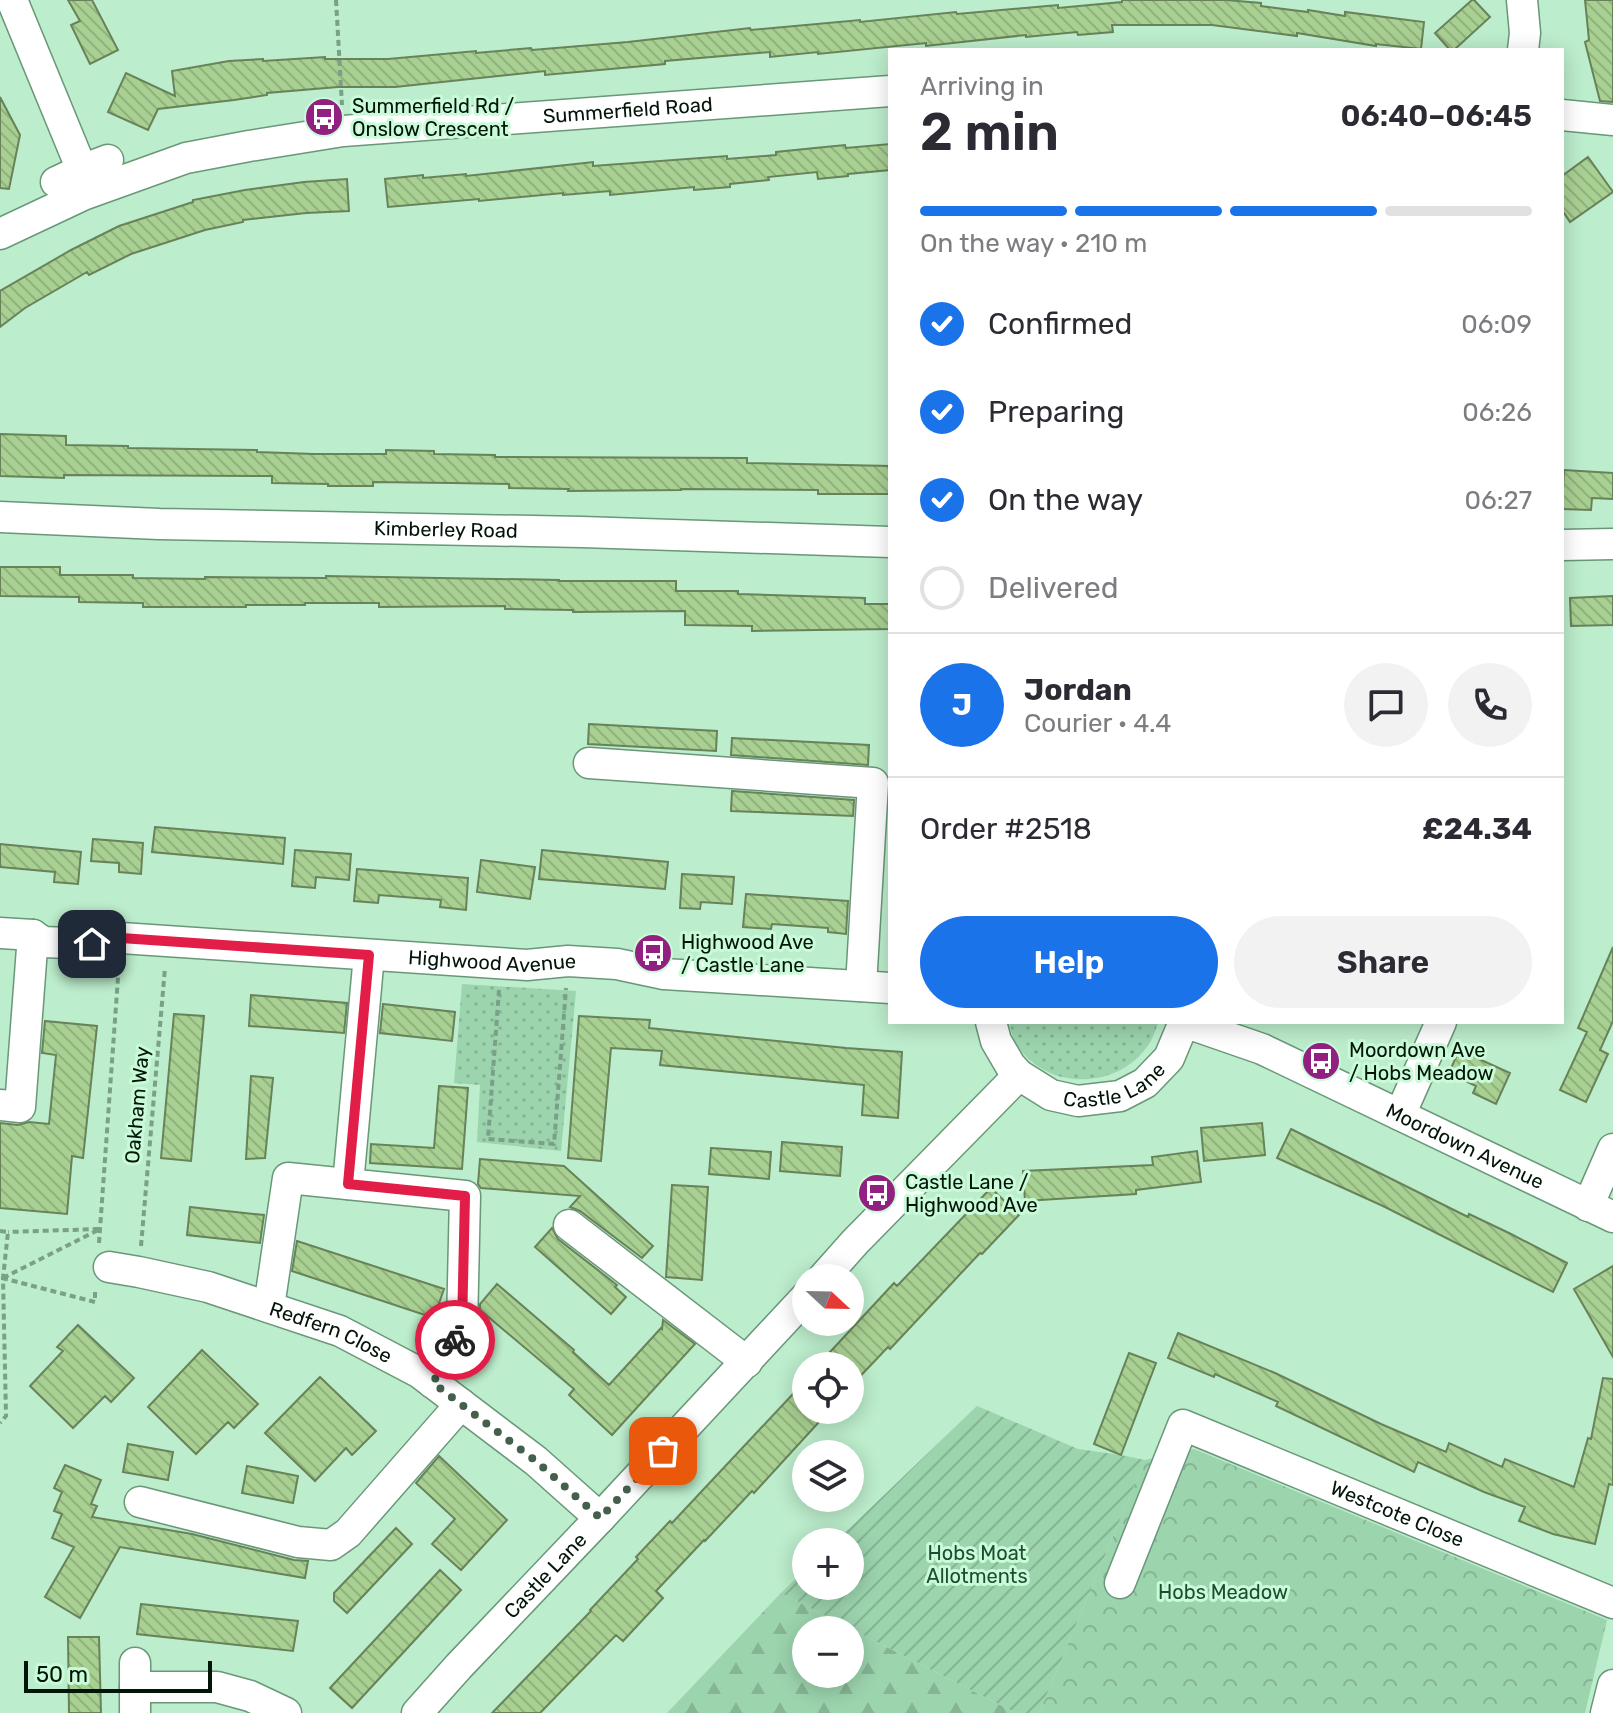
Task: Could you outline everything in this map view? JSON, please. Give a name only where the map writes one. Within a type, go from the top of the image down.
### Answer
[{"type":"street","points":[[12,0],[82,171]]},
{"type":"street","points":[[1522,0],[1523,48]]},
{"type":"street","name":"Summerfield Road","points":[[0,234],[83,195],[186,158],[343,131],[888,91]]},
{"type":"street","points":[[1564,115],[1613,120]]},
{"type":"street","name":"Kimberley Road","points":[[0,517],[159,524],[582,532],[888,542]]},
{"type":"street","points":[[1564,545],[1613,544]]},
{"type":"street","points":[[589,763],[873,783],[875,987]]},
{"type":"street","name":"Highwood Avenue","points":[[0,933],[33,935],[43,942],[92,944],[121,938],[501,964],[568,961],[617,964],[664,974],[875,987]]},
{"type":"street","points":[[0,1105],[20,1107],[33,935]]},
{"type":"street","points":[[348,1184],[369,955]]},
{"type":"street","name":"Castle Lane","points":[[992,1024],[996,1041],[1019,1075],[1051,1095],[1078,1101],[1120,1096],[1145,1083],[1169,1058],[1183,1024]]},
{"type":"street","name":"Moordown Avenue","points":[[1190,1024],[1262,1049],[1600,1211]]},
{"type":"street","points":[[1400,1115],[1440,1024]]},
{"type":"street","points":[[835,1264],[1019,1075]]},
{"type":"street","points":[[1600,1211],[1613,1149]]},
{"type":"street","points":[[269,1307],[288,1178],[465,1196],[462,1326],[433,1383]]},
{"type":"street","points":[[569,1225],[747,1362]]},
{"type":"street","name":"Redfern Close","points":[[103,1267],[208,1287],[340,1331],[420,1373],[536,1461],[600,1518]]},
{"type":"street","name":"Castle Lane","points":[[417,1713],[792,1312]]},
{"type":"street","points":[[140,1502],[298,1542],[331,1545],[348,1533],[461,1404]]},
{"type":"street","name":"Westcote Close","points":[[1120,1583],[1183,1425],[1613,1603]]},
{"type":"street","points":[[1606,1713],[1613,1685]]},
{"type":"street","points":[[135,1688],[217,1687],[250,1696],[286,1713]]},
{"type":"path","points":[[336,0],[343,131]]},
{"type":"path","points":[[1,1278],[95,1302],[103,1267],[100,1229],[121,938]]},
{"type":"path","name":"Oakham Way","points":[[139,1272],[167,942]]},
{"type":"path","points":[[501,964],[488,1139],[554,1144],[568,961]]},
{"type":"path","points":[[0,1231],[100,1229]]},
{"type":"path","points":[[1,1278],[100,1229]]},
{"type":"path","points":[[0,1423],[6,1416],[1,1278],[8,1232]]},
{"type":"green space","points":[[462,984],[576,991],[561,1151],[477,1142],[480,1085],[454,1083]]},
{"type":"green space","points":[[1010,1024],[1157,1024],[1149,1044],[1133,1062],[1114,1073],[1092,1079],[1070,1078],[1048,1072],[1029,1059],[1014,1040]]},
{"type":"green space","name":"Hobs Moat Allotments","points":[[977,1406],[1078,1449],[1145,1460],[1039,1713],[1016,1713],[864,1635],[864,1616],[826,1616],[795,1600],[864,1600],[864,1528],[850,1528]]},
{"type":"green space","name":"Hobs Meadow","points":[[1194,1449],[1607,1620],[1585,1713],[1039,1713],[1145,1460]]},
{"type":"green space","name":"Hobs Moat Allotments","points":[[792,1582],[792,1599],[781,1593]]},
{"type":"green space","points":[[781,1593],[826,1616],[792,1616],[792,1688],[864,1688],[864,1635],[1016,1713],[667,1713]]},
{"type":"building","points":[[68,0],[92,0],[118,50],[90,64],[71,25],[80,21]]},
{"type":"building","points":[[1226,0],[1308,12],[1345,16],[1345,12],[1424,22],[1421,48],[1376,46],[1297,33],[1297,36],[1212,25],[1112,25],[1113,32],[1078,35],[1077,32],[1026,35],[770,57],[770,52],[545,75],[545,71],[395,87],[338,87],[267,93],[158,109],[148,130],[108,112],[126,73],[175,96],[172,71],[229,61],[325,57],[388,59],[476,51],[532,50],[750,28],[1122,2]]},
{"type":"building","points":[[1472,0],[1490,17],[1456,48],[1448,48],[1435,33]]},
{"type":"building","points":[[1585,0],[1613,0],[1613,102],[1600,101],[1585,42],[1589,40]]},
{"type":"building","points":[[0,97],[20,135],[9,189],[0,188]]},
{"type":"building","points":[[888,144],[888,170],[818,179],[817,172],[768,177],[769,180],[730,184],[730,187],[694,190],[694,187],[610,195],[610,191],[563,193],[388,207],[385,179],[423,175],[423,178],[466,176],[593,162],[593,166],[727,156],[727,159],[845,145],[846,148]]},
{"type":"building","points":[[1588,157],[1613,192],[1570,222],[1564,213],[1564,175]]},
{"type":"building","points":[[347,179],[349,211],[243,220],[131,254],[89,275],[87,272],[25,308],[0,327],[0,291],[119,226],[193,200],[245,190]]},
{"type":"building","points":[[0,434],[66,436],[66,445],[128,448],[314,454],[434,451],[434,454],[495,457],[747,458],[747,463],[888,466],[888,494],[818,494],[818,490],[568,491],[509,488],[509,484],[452,483],[373,482],[373,486],[328,486],[272,483],[272,476],[0,476]]},
{"type":"building","points":[[1564,470],[1613,473],[1613,499],[1592,498],[1591,510],[1564,509]]},
{"type":"building","points":[[0,567],[60,567],[60,575],[133,575],[133,578],[326,576],[676,581],[676,591],[865,598],[865,604],[888,604],[888,629],[752,631],[752,626],[685,625],[685,611],[573,612],[505,609],[505,606],[379,607],[379,603],[143,607],[143,603],[79,602],[79,597],[0,596]]},
{"type":"building","points":[[1613,596],[1613,625],[1571,626],[1570,598]]},
{"type":"building","points":[[589,724],[717,731],[716,751],[588,744]]},
{"type":"building","points":[[732,738],[869,745],[868,765],[731,755]]},
{"type":"building","points":[[732,791],[854,800],[853,816],[731,811]]},
{"type":"building","points":[[155,827],[285,838],[283,864],[152,852]]},
{"type":"building","points":[[93,839],[143,843],[141,874],[119,872],[119,863],[91,861]]},
{"type":"building","points":[[0,844],[81,852],[78,884],[54,882],[55,872],[0,867]]},
{"type":"building","points":[[295,850],[351,854],[349,880],[316,877],[315,888],[292,886]]},
{"type":"building","points":[[542,850],[668,862],[665,889],[539,879]]},
{"type":"building","points":[[481,860],[535,867],[530,899],[477,892]]},
{"type":"building","points":[[357,869],[468,878],[466,910],[440,907],[441,900],[379,895],[378,903],[354,901]]},
{"type":"building","points":[[682,874],[734,877],[732,904],[701,902],[700,909],[680,908]]},
{"type":"building","points":[[746,894],[848,901],[846,934],[828,932],[828,928],[772,924],[771,929],[743,927]]},
{"type":"building","points":[[1613,947],[1613,1021],[1600,1050],[1608,1054],[1586,1102],[1560,1090],[1587,1032],[1578,1028]]},
{"type":"building","points":[[251,995],[347,1003],[344,1033],[249,1026]]},
{"type":"building","points":[[383,1004],[455,1012],[452,1041],[380,1033]]},
{"type":"building","points":[[174,1014],[204,1016],[191,1161],[161,1158]]},
{"type":"building","points":[[579,1016],[650,1020],[649,1028],[902,1052],[898,1118],[862,1115],[864,1085],[660,1065],[662,1051],[611,1048],[601,1161],[568,1158]]},
{"type":"building","points":[[45,1021],[97,1026],[83,1158],[72,1156],[67,1214],[0,1208],[0,1123],[49,1124],[56,1055],[42,1053]]},
{"type":"building","points":[[1459,1050],[1510,1073],[1496,1104],[1473,1093],[1476,1086],[1449,1073]]},
{"type":"building","points":[[251,1076],[273,1078],[265,1158],[246,1159]]},
{"type":"building","points":[[439,1086],[468,1088],[462,1169],[370,1163],[371,1144],[434,1148]]},
{"type":"building","points":[[1262,1123],[1265,1155],[1204,1161],[1201,1128]]},
{"type":"building","points":[[1291,1129],[1567,1263],[1553,1292],[1383,1206],[1277,1158]]},
{"type":"building","points":[[782,1142],[842,1147],[840,1176],[780,1171]]},
{"type":"building","points":[[711,1148],[771,1152],[769,1179],[709,1174]]},
{"type":"building","points":[[1197,1151],[1201,1182],[1136,1190],[1136,1194],[1025,1201],[1023,1171],[1153,1165],[1152,1157]]},
{"type":"building","points":[[480,1159],[564,1166],[653,1246],[642,1258],[580,1211],[570,1207],[580,1196],[481,1188],[478,1184]]},
{"type":"building","points":[[672,1185],[708,1187],[702,1280],[666,1277]]},
{"type":"building","points":[[991,1188],[1019,1215],[864,1372],[864,1352],[830,1352],[845,1336],[864,1336],[864,1315],[894,1283],[897,1286]]},
{"type":"building","points":[[190,1207],[264,1215],[260,1243],[187,1235]]},
{"type":"building","points":[[552,1228],[558,1239],[617,1285],[615,1287],[626,1297],[611,1314],[535,1247]]},
{"type":"building","points":[[297,1241],[444,1289],[434,1318],[292,1271]]},
{"type":"building","points":[[1613,1266],[1613,1357],[1574,1289]]},
{"type":"building","points":[[497,1284],[574,1350],[609,1385],[662,1329],[663,1320],[695,1344],[612,1435],[569,1395],[574,1389],[480,1310],[480,1304]]},
{"type":"building","points":[[78,1325],[134,1378],[111,1402],[105,1396],[73,1428],[30,1386],[63,1351],[57,1347]]},
{"type":"building","points":[[1178,1333],[1275,1373],[1446,1452],[1449,1443],[1502,1467],[1505,1459],[1574,1487],[1588,1438],[1591,1439],[1603,1378],[1613,1379],[1613,1485],[1609,1484],[1595,1544],[1553,1534],[1519,1521],[1525,1507],[1418,1462],[1414,1472],[1276,1406],[1278,1402],[1215,1374],[1214,1377],[1168,1358]]},
{"type":"building","points":[[202,1350],[258,1404],[234,1428],[228,1422],[196,1454],[148,1407]]},
{"type":"building","points":[[1129,1353],[1156,1363],[1121,1455],[1094,1444]]},
{"type":"building","points":[[320,1377],[376,1431],[352,1455],[346,1448],[315,1481],[265,1433]]},
{"type":"building","points":[[792,1395],[792,1424],[817,1424],[803,1440],[792,1440],[792,1452],[656,1591],[663,1598],[623,1641],[616,1635],[540,1713],[492,1713],[591,1611],[670,1521],[672,1523]]},
{"type":"building","points":[[128,1444],[173,1452],[168,1480],[123,1472]]},
{"type":"building","points":[[439,1456],[507,1520],[461,1570],[432,1544],[455,1519],[416,1483]]},
{"type":"building","points":[[65,1465],[101,1480],[91,1504],[97,1506],[92,1517],[192,1534],[308,1561],[305,1578],[120,1547],[80,1618],[45,1597],[74,1547],[52,1538],[62,1514],[54,1511],[62,1492],[54,1488]]},
{"type":"building","points":[[247,1466],[298,1476],[293,1503],[242,1493]]},
{"type":"building","points":[[396,1528],[412,1544],[347,1613],[334,1601],[334,1593]]},
{"type":"building","points":[[440,1570],[461,1590],[352,1708],[330,1688]]},
{"type":"building","points":[[141,1604],[298,1621],[293,1651],[137,1634]]},
{"type":"building","points":[[68,1637],[99,1637],[101,1713],[69,1713]]},
{"type":"way so far","points":[[455,1340],[433,1383],[536,1461],[600,1518],[663,1451]]},
{"type":"place","name":"Summerfield Rd / Onslow Crescent","points":[[324,117]]},
{"type":"place","name":"Highwood Ave / Castle Lane","points":[[653,953]]},
{"type":"place","name":"Moordown Ave / Hobs Meadow","points":[[1321,1061]]},
{"type":"place","name":"Castle Lane / Highwood Ave","points":[[877,1193]]},
{"type":"route","points":[[92,944],[121,938],[369,955],[348,1184],[465,1196],[462,1326],[455,1340]]}]
